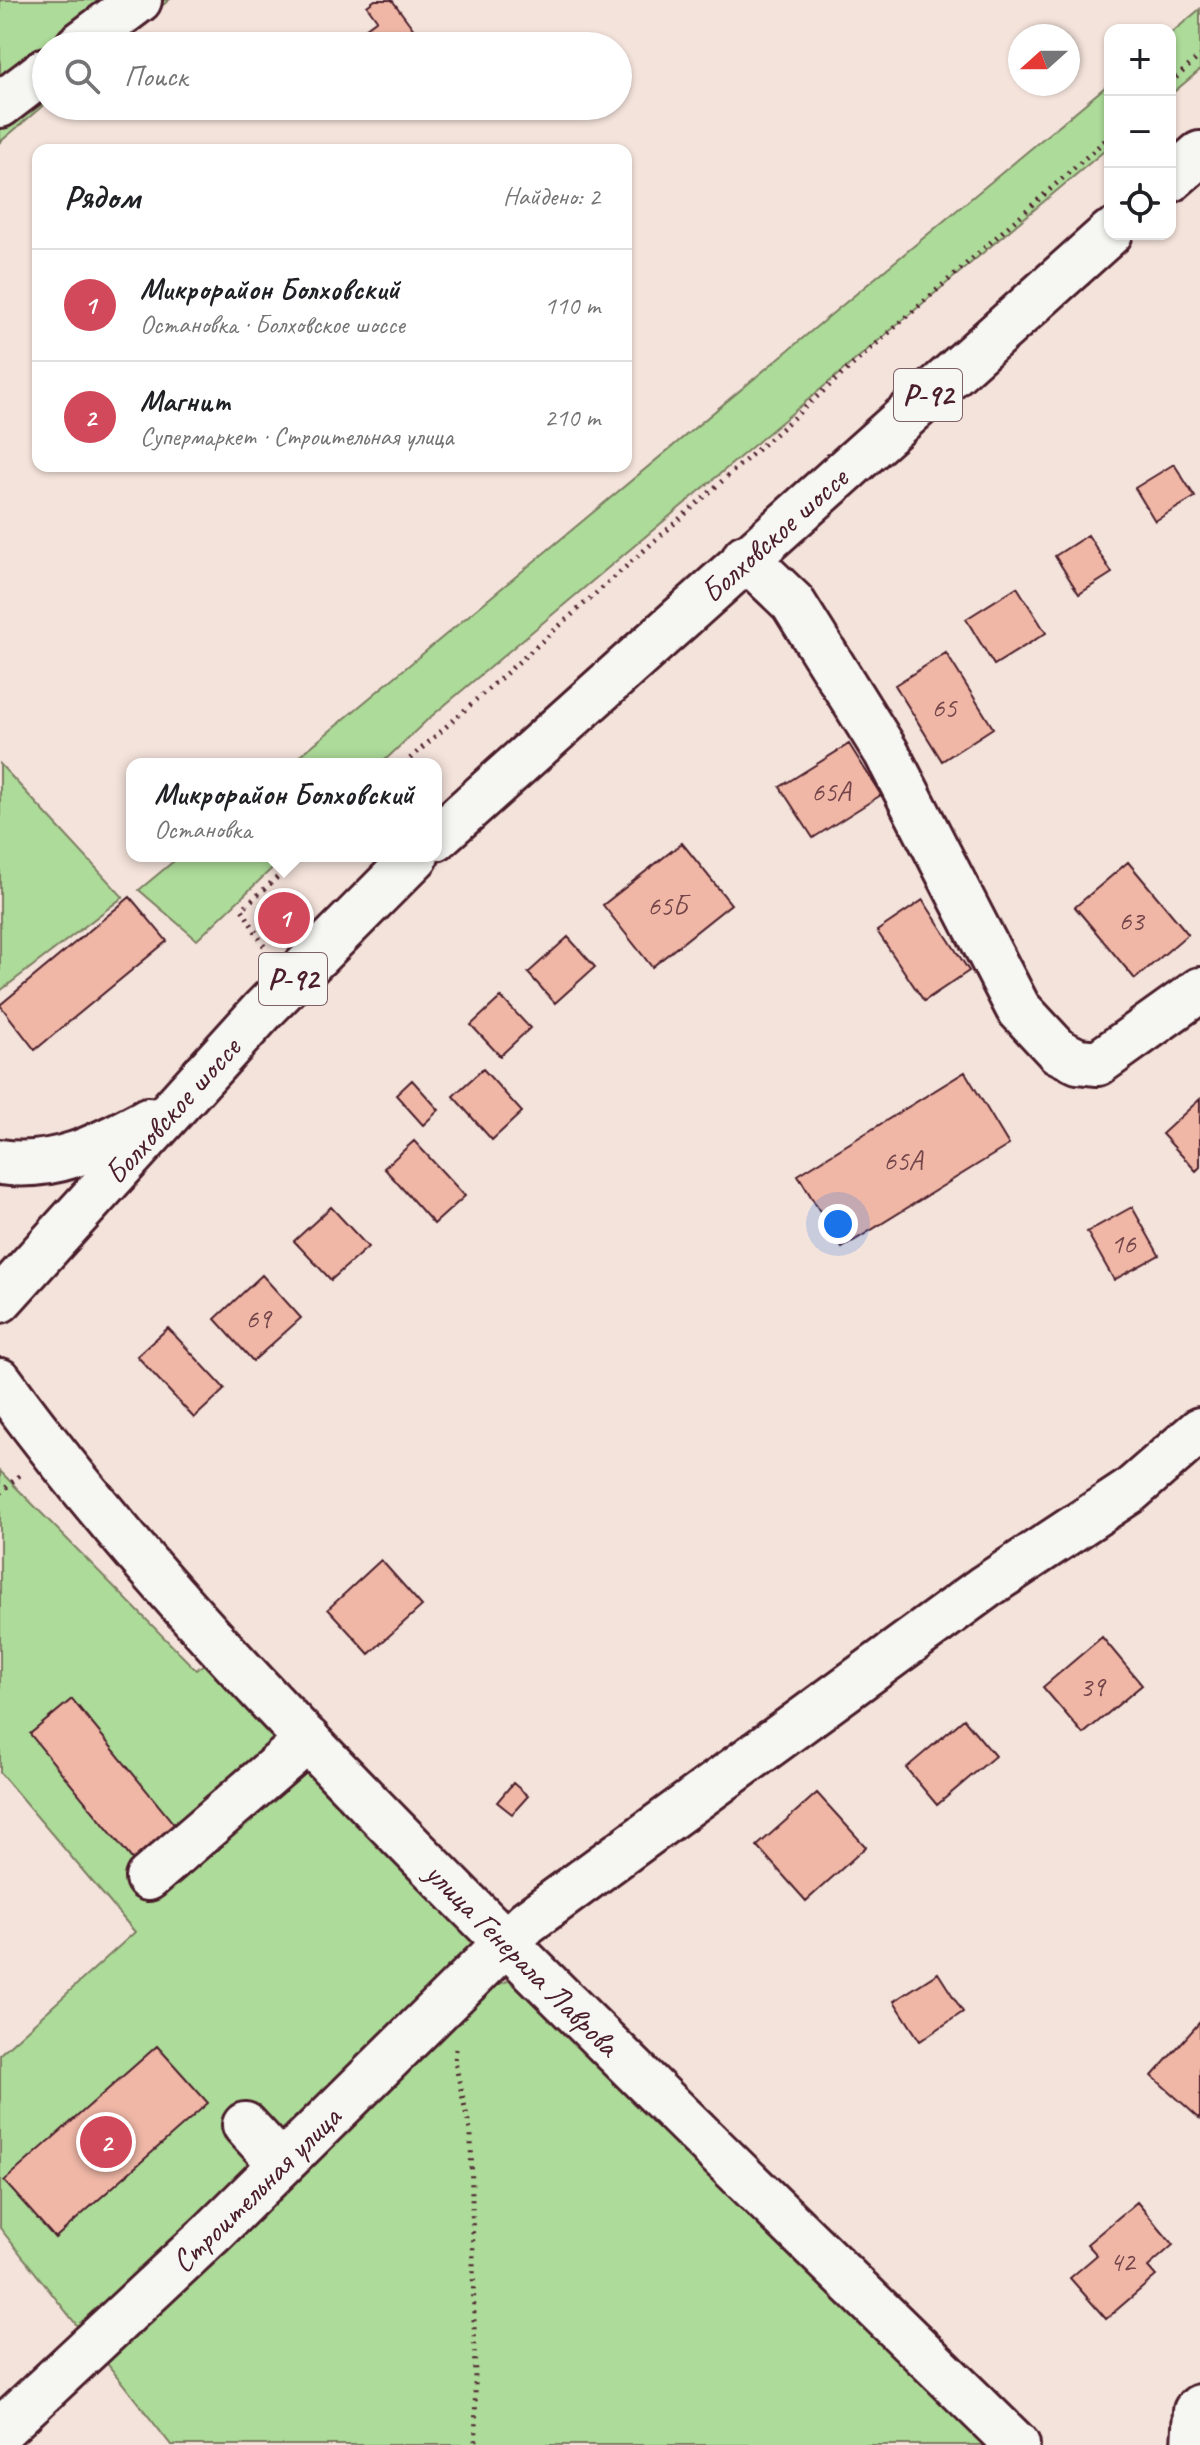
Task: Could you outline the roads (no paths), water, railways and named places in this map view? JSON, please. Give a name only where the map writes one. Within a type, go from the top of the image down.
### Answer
[{"type":"street","points":[[97,32],[139,0]]},
{"type":"street","points":[[0,105],[32,81]]},
{"type":"street","points":[[1176,175],[1200,154]]},
{"type":"street","name":"Болховское шоссе","points":[[442,833],[745,557],[1104,238]]},
{"type":"street","points":[[745,557],[793,603],[886,752],[1018,1008],[1058,1051],[1078,1061],[1098,1063],[1200,990]]},
{"type":"street","name":"Болховское шоссе","points":[[0,1300],[263,1010],[410,862]]},
{"type":"street","points":[[0,1162],[56,1162],[93,1149],[175,1106]]},
{"type":"street","points":[[0,1348],[37,1461]]},
{"type":"street","points":[[0,1381],[37,1461]]},
{"type":"street","name":"Строительная улица","points":[[0,2431],[281,2164],[505,1942],[540,1913],[985,1587],[1130,1491],[1200,1430]]},
{"type":"street","name":"улица Генерала Лаврова","points":[[37,1461],[505,1942],[1017,2445]]},
{"type":"street","points":[[148,1878],[308,1740]]},
{"type":"street","points":[[245,2125],[281,2164]]},
{"type":"street","points":[[1194,2445],[1196,2411],[1200,2407]]},
{"type":"place","name":"Микрорайон Болховский","points":[[284,918]]},
{"type":"place","name":"Магнит","points":[[106,2142]]}]
